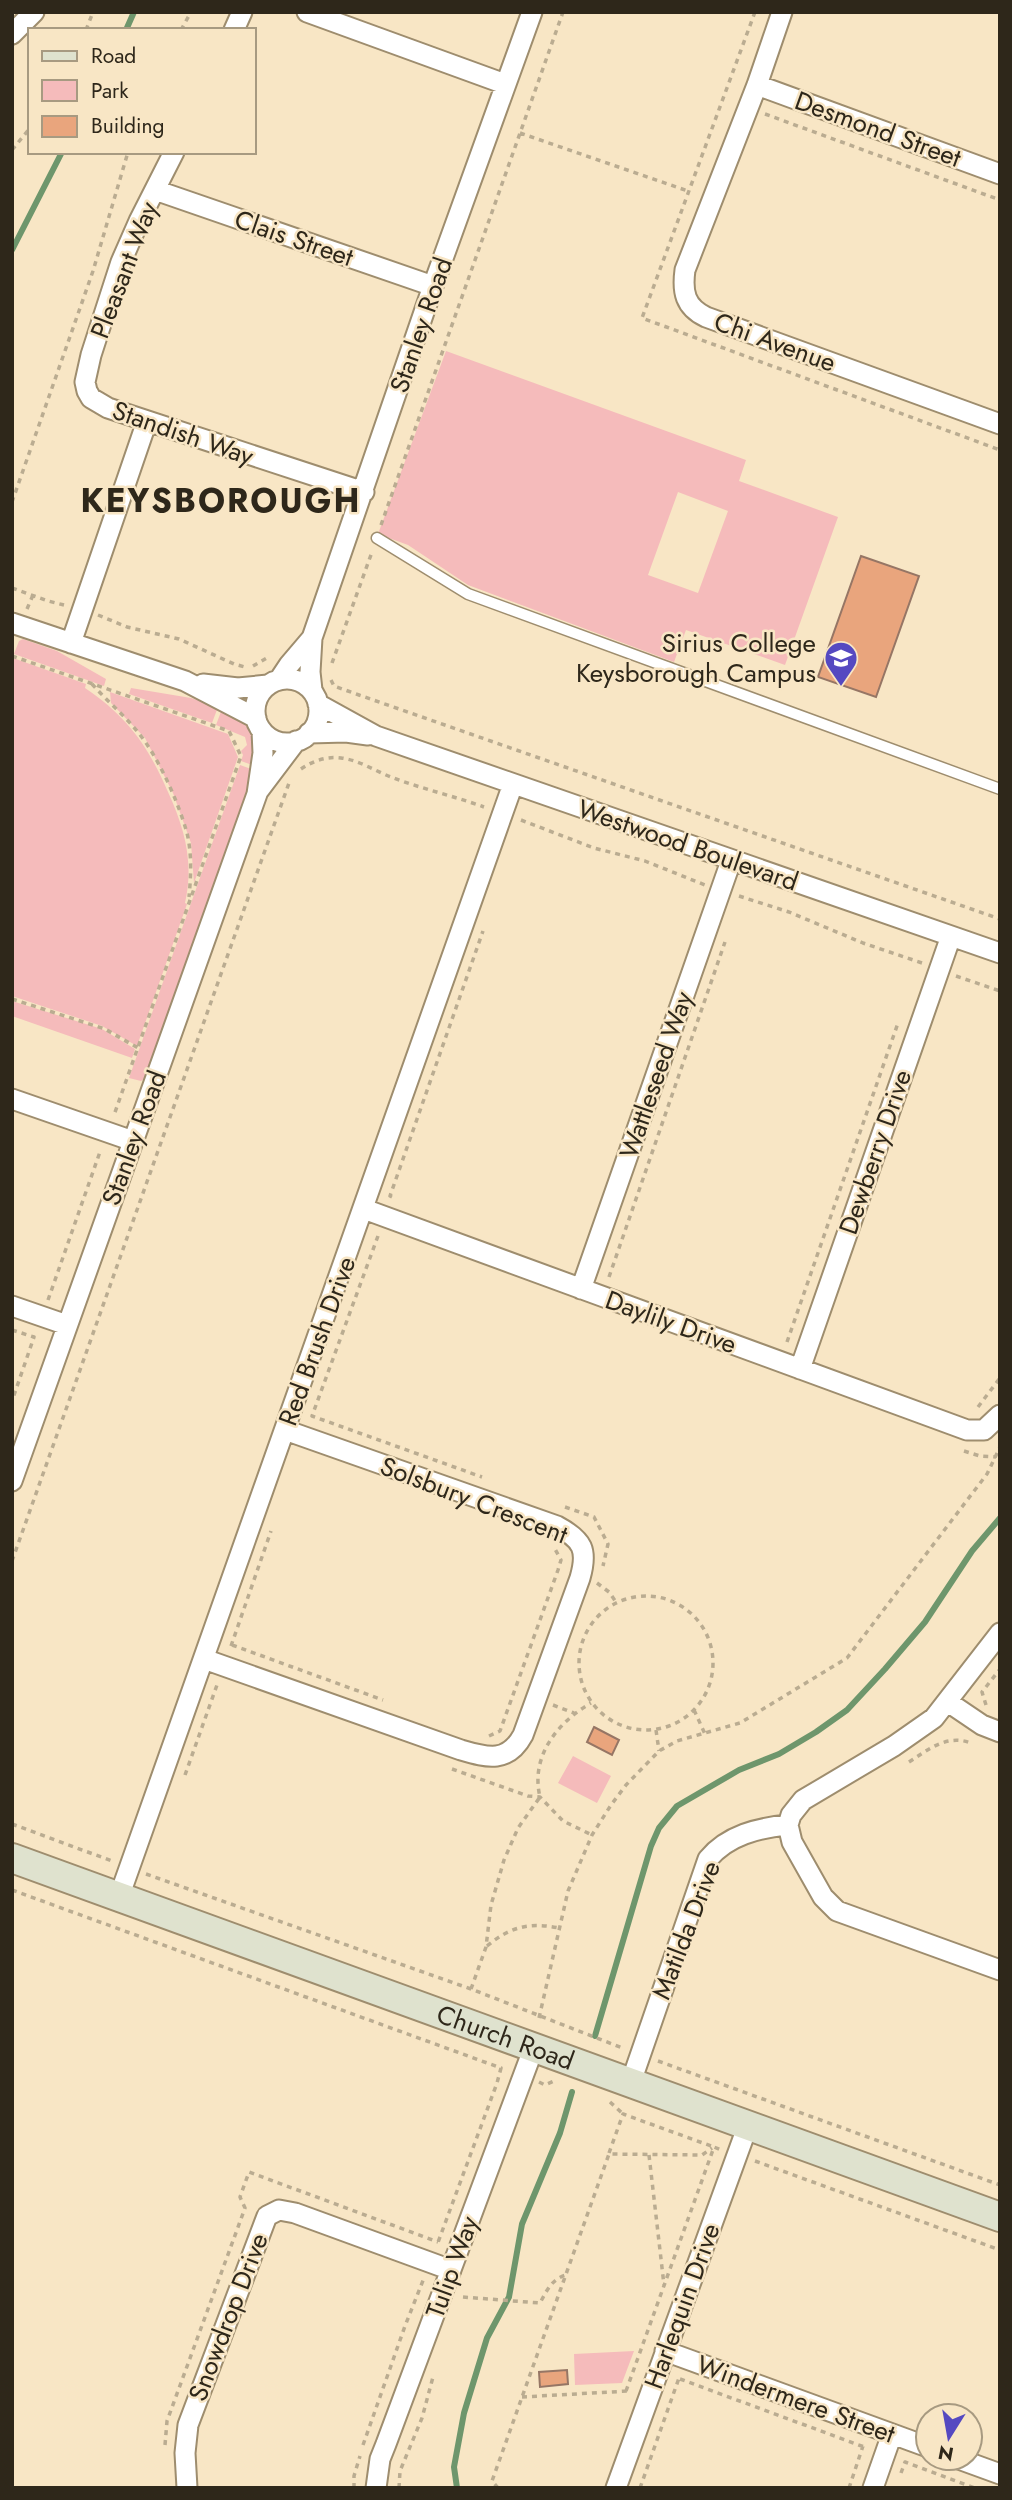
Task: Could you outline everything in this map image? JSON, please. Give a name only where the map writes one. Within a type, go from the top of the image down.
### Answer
[{"type":"main road","name":"Church Road","points":[[12,1858],[1000,2217]]},
{"type":"street","points":[[12,34],[34,12]]},
{"type":"street","points":[[235,28],[242,12]]},
{"type":"street","points":[[307,12],[505,84]]},
{"type":"street","name":"Stanley Road","points":[[273,682],[308,648],[433,286],[532,12]]},
{"type":"street","name":"Chi Avenue","points":[[782,12],[757,85],[685,270],[682,286],[685,298],[695,312],[1000,424]]},
{"type":"street","name":"Desmond Street","points":[[757,85],[1000,174]]},
{"type":"street","name":"Pleasant Way","points":[[87,391],[85,382],[90,355],[121,262],[173,154]]},
{"type":"street","name":"Clais Street","points":[[155,190],[433,286]]},
{"type":"street","name":"Standish Way","points":[[87,391],[100,404],[364,492]]},
{"type":"street","points":[[71,643],[147,421]]},
{"type":"street","points":[[12,623],[185,681],[226,688],[297,680],[315,697],[319,715],[303,737],[278,741],[259,724],[185,681]]},
{"type":"street","name":"Stanley Road","points":[[308,648],[315,697]]},
{"type":"street","points":[[259,724],[257,700],[273,682]]},
{"type":"street","name":"Westwood Boulevard","points":[[315,697],[376,736]]},
{"type":"street","name":"Stanley Road","points":[[12,1481],[257,794],[263,752],[259,724]]},
{"type":"street","name":"Westwood Boulevard","points":[[303,737],[345,732],[376,736],[1000,953]]},
{"type":"street","name":"Stanley Road","points":[[257,794],[303,737]]},
{"type":"street","name":"Red Brush Drive","points":[[118,1897],[513,784]]},
{"type":"street","name":"Wattleseed Way","points":[[581,1289],[731,860]]},
{"type":"street","name":"Dewberry Drive","points":[[800,1369],[951,936]]},
{"type":"street","points":[[12,1099],[133,1140]]},
{"type":"street","name":"Daylily Drive","points":[[364,1209],[967,1430],[977,1422]]},
{"type":"street","points":[[12,1306],[67,1325]]},
{"type":"street","points":[[977,1422],[990,1427],[1000,1415]]},
{"type":"street","name":"Solsbury Crescent","points":[[204,1659],[461,1750],[477,1755],[497,1756],[513,1750],[523,1735],[575,1590],[583,1567],[584,1551],[579,1541],[558,1527],[285,1430]]},
{"type":"street","points":[[1000,1633],[948,1702],[919,1730],[803,1800],[790,1815],[788,1825],[792,1842],[822,1897],[837,1910],[1000,1970]]},
{"type":"street","points":[[948,1702],[982,1726],[1000,1732]]},
{"type":"street","name":"Matilda Drive","points":[[631,2082],[708,1859],[727,1843],[746,1833],[788,1825]]},
{"type":"street","name":"Tulip Way","points":[[376,2488],[380,2459],[534,2047]]},
{"type":"street","name":"Harlequin Drive","points":[[616,2488],[748,2124]]},
{"type":"street","name":"Snowdrop Drive","points":[[187,2488],[185,2453],[188,2425],[267,2216],[279,2210],[295,2213],[451,2270]]},
{"type":"street","name":"Windermere Street","points":[[665,2351],[914,2442]]},
{"type":"street","points":[[873,2488],[892,2434]]},
{"type":"lane","points":[[377,538],[468,594],[1000,789]]},
{"type":"path","points":[[182,28],[191,12]]},
{"type":"path","points":[[563,12],[328,674],[334,686],[1000,919]]},
{"type":"path","points":[[755,12],[642,318],[1000,450]]},
{"type":"path","points":[[755,119],[765,114],[1000,200]]},
{"type":"path","points":[[12,150],[28,130]]},
{"type":"path","points":[[520,133],[688,191]]},
{"type":"path","points":[[12,502],[93,271],[127,154]]},
{"type":"path","points":[[12,588],[48,601],[82,609],[127,627],[179,639],[245,667],[262,662],[275,652],[282,642],[308,648],[332,663]]},
{"type":"path","points":[[12,656],[229,731],[241,756],[42,1317]]},
{"type":"path","points":[[92,683],[137,731],[163,776],[187,834],[191,874],[189,903]]},
{"type":"path","points":[[12,1561],[290,781],[303,768],[327,758],[350,759],[405,782],[442,792],[594,848],[645,861],[789,912],[863,943],[1000,991]]},
{"type":"path","points":[[741,897],[763,836]]},
{"type":"path","points":[[609,1277],[727,936]]},
{"type":"path","points":[[12,999],[105,1028],[138,1048]]},
{"type":"path","points":[[787,1342],[901,1014]]},
{"type":"path","points":[[304,1436],[377,1236],[390,1241]]},
{"type":"path","points":[[12,1330],[34,1337],[12,1401]]},
{"type":"path","points":[[977,1422],[1000,1378]]},
{"type":"path","points":[[312,1416],[492,1480]]},
{"type":"path","points":[[540,2018],[568,1891],[592,1835],[626,1785],[659,1751],[677,1741],[740,1723],[847,1658],[994,1462],[1000,1447]]},
{"type":"path","points":[[960,1450],[996,1457]]},
{"type":"path","points":[[994,1462],[1000,1464]]},
{"type":"path","points":[[556,1503],[594,1517],[608,1549],[597,1584],[609,1592],[616,1602]]},
{"type":"path","points":[[217,1685],[274,1521]]},
{"type":"path","points":[[487,1737],[499,1731],[553,1583],[561,1560],[554,1547]]},
{"type":"path","points":[[636,1596],[657,1596],[677,1603],[694,1616],[706,1632],[712,1652],[713,1673],[706,1693],[694,1710],[677,1723],[656,1730],[620,1726],[604,1716],[591,1703],[582,1686],[578,1667],[580,1647],[587,1629],[599,1613],[616,1602],[636,1596]]},
{"type":"path","points":[[232,1645],[385,1700]]},
{"type":"path","points":[[987,1705],[982,1692],[1000,1669]]},
{"type":"path","points":[[591,1703],[574,1713],[550,1739],[538,1776],[540,1797],[563,1821],[592,1835]]},
{"type":"path","points":[[694,1710],[705,1734]]},
{"type":"path","points":[[656,1730],[659,1751]]},
{"type":"path","points":[[898,1768],[945,1740],[959,1738],[979,1746]]},
{"type":"path","points":[[450,1769],[528,1796],[540,1797]]},
{"type":"path","points":[[471,1989],[485,1947],[491,1905],[504,1860],[518,1829],[540,1797]]},
{"type":"path","points":[[12,1824],[471,1989],[540,2018],[1000,2186]]},
{"type":"path","points":[[12,1890],[545,2085],[554,2081],[563,2084]]},
{"type":"path","points":[[485,1947],[502,1934],[523,1926],[559,1928]]},
{"type":"path","points":[[354,2488],[354,2476],[367,2432],[501,2068]]},
{"type":"path","points":[[598,2098],[611,2102],[623,2114],[1000,2250]]},
{"type":"path","points":[[498,2488],[492,2481],[623,2114]]},
{"type":"path","points":[[609,2154],[702,2155],[713,2147]]},
{"type":"path","points":[[626,2391],[713,2147]]},
{"type":"path","points":[[649,2155],[666,2308],[678,2313]]},
{"type":"path","points":[[463,2297],[540,2303],[551,2283],[566,2275]]},
{"type":"path","points":[[678,2378],[975,2488]]},
{"type":"path","points":[[522,2398],[652,2389]]},
{"type":"path","points":[[849,2488],[863,2446]]},
{"type":"path","points":[[900,2475],[905,2462]]},
{"type":"green space","points":[[446,351],[746,460],[739,481],[838,517],[785,665],[686,630],[674,662],[468,585],[408,545],[378,534]],"holes":[[[678,492],[728,511],[698,593],[648,575]]]},
{"type":"green space","points":[[23,639],[57,651],[106,679],[104,686],[14,654],[19,641]]},
{"type":"green space","points":[[13,658],[86,684],[85,688],[113,710],[135,734],[153,760],[179,819],[188,860],[187,904],[137,1046],[102,1026],[12,996]]},
{"type":"green space","points":[[131,688],[191,698],[218,707],[212,723],[129,694]]},
{"type":"green space","points":[[110,692],[228,734],[238,757],[194,883],[191,843],[173,793],[145,738],[111,703]]},
{"type":"green space","points":[[222,709],[242,720],[252,730],[255,766],[241,761],[241,751],[247,745],[245,737],[216,725]]},
{"type":"green space","points":[[240,765],[254,770],[144,1079],[141,1081],[129,1078]]},
{"type":"green space","points":[[12,1001],[102,1029],[135,1049],[132,1058],[12,1016]]},
{"type":"green space","points":[[573,1756],[611,1776],[597,1803],[558,1783]]},
{"type":"green space","points":[[634,2351],[622,2383],[575,2385],[574,2354]]},
{"type":"building","points":[[861,556],[919,576],[876,697],[818,677]]},
{"type":"building","points":[[594,1727],[619,1740],[612,1755],[587,1742]]},
{"type":"building","points":[[567,2370],[568,2384],[540,2387],[539,2372]]},
{"type":"waterway","points":[[127,28],[134,12]]},
{"type":"waterway","points":[[12,250],[61,154]]},
{"type":"waterway","points":[[595,2036],[651,1846],[659,1828],[677,1806],[739,1770],[779,1754],[847,1710],[925,1622],[972,1551],[1000,1518]]},
{"type":"waterway","points":[[457,2488],[454,2467],[464,2413],[487,2338],[509,2297],[522,2224],[560,2133],[572,2092]]},
{"type":"place","name":"Sirius College Keysborough Campus","points":[[841,688]]},
{"type":"district","name":"KEYSBOROUGH","points":[[221,500]]}]
